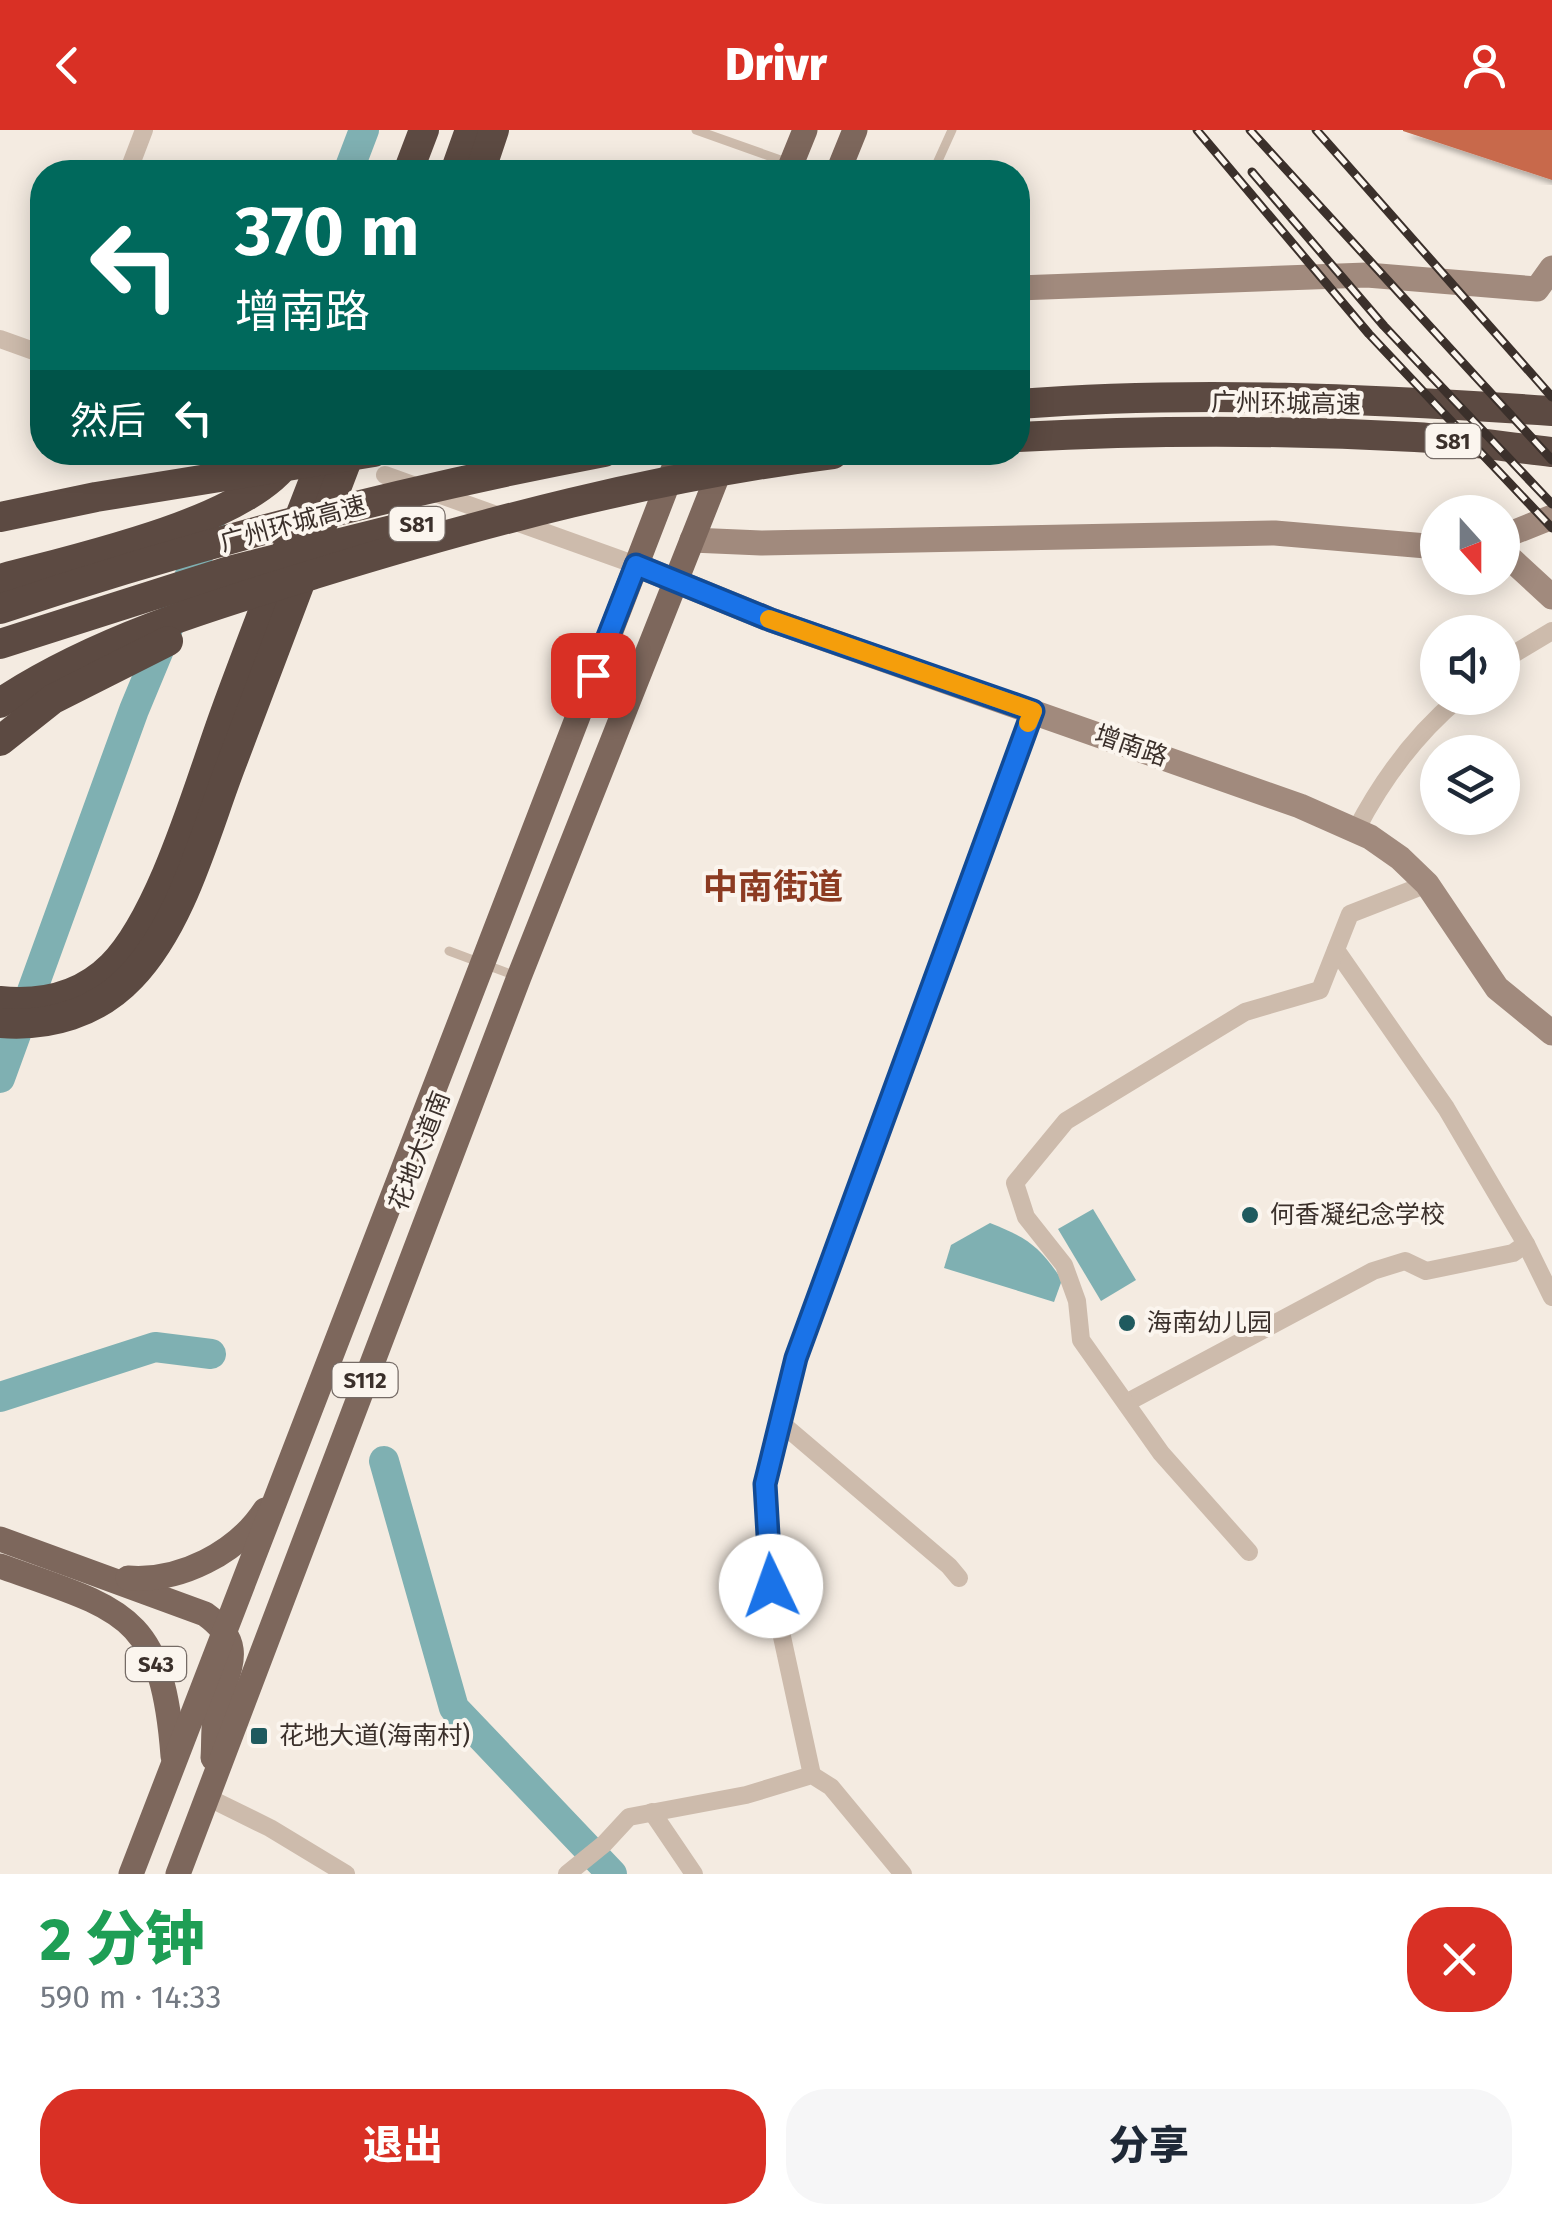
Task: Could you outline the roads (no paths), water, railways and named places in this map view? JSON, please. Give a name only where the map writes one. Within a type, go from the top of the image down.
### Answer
[{"type":"highway","points":[[413,160],[424,130]]},
{"type":"highway","points":[[435,160],[446,130]]},
{"type":"highway","points":[[459,160],[470,130]]},
{"type":"highway","points":[[484,160],[494,130]]},
{"type":"highway","points":[[1030,391],[1192,395]]},
{"type":"highway","name":"广州环城高速","points":[[1030,403],[1192,395],[1357,398],[1552,411]]},
{"type":"highway","name":"广州环城高速","points":[[1030,437],[1158,432],[1354,435],[1552,452]]},
{"type":"highway","points":[[0,579],[160,536],[252,492],[286,465]]},
{"type":"highway","points":[[0,1001],[40,1001],[80,989],[111,968],[142,926],[180,836],[320,465]]},
{"type":"highway","points":[[0,1023],[38,1023],[89,1008],[126,982],[155,946],[202,843],[345,465]]},
{"type":"highway","points":[[0,517],[110,495],[371,465]]},
{"type":"highway","name":"广州环城高速","points":[[0,609],[306,518],[540,465]]},
{"type":"highway","name":"广州环城高速","points":[[0,644],[228,572],[450,516],[622,482],[749,465]]},
{"type":"highway","points":[[0,742],[45,704],[138,655],[387,552],[688,478],[766,465]]},
{"type":"highway","points":[[0,703],[74,660],[121,639],[224,602],[419,543]]},
{"type":"main road","points":[[793,160],[805,130]]},
{"type":"main road","points":[[843,160],[854,130]]},
{"type":"main road","name":"花地大道南","points":[[131,1874],[675,465]]},
{"type":"main road","name":"花地大道南","points":[[178,1874],[519,977],[722,465]]},
{"type":"main road","points":[[93,1572],[149,1580],[222,1554],[258,1520],[282,1485]]},
{"type":"main road","points":[[0,1538],[205,1614],[224,1632],[232,1650],[231,1670],[215,1716],[210,1790]]},
{"type":"main road","name":"S43","points":[[0,1566],[108,1606],[133,1626],[151,1649],[166,1694],[174,1766]]},
{"type":"main road","points":[[174,1766],[189,1759],[203,1760],[210,1790]]},
{"type":"street","points":[[133,160],[144,130]]},
{"type":"street","points":[[1030,288],[1367,275],[1547,285]]},
{"type":"street","points":[[0,339],[30,350]]},
{"type":"street","points":[[383,465],[636,565]]},
{"type":"street","points":[[1520,529],[1552,516]]},
{"type":"street","points":[[692,540],[761,543],[1275,533],[1420,545]]},
{"type":"street","name":"增南路","points":[[636,565],[771,620],[1300,806],[1356,830],[1400,858],[1427,884],[1496,988],[1552,1033]]},
{"type":"street","points":[[1520,568],[1552,597]]},
{"type":"street","points":[[1520,650],[1552,631]]},
{"type":"street","points":[[903,1874],[831,1787],[812,1775],[771,1586],[765,1484],[796,1358],[1033,711]]},
{"type":"street","points":[[1356,830],[1373,797],[1438,715]]},
{"type":"street","points":[[1248,1552],[1162,1453],[1081,1340],[1077,1301],[1064,1265],[1026,1217],[1015,1183],[1066,1121],[1245,1012],[1320,990],[1350,914],[1427,884]]},
{"type":"street","points":[[1336,950],[1446,1108],[1526,1244],[1552,1297]]},
{"type":"street","points":[[1126,1403],[1373,1271],[1405,1260],[1426,1271],[1513,1253],[1526,1244]]},
{"type":"street","points":[[780,1422],[949,1566],[958,1578]]},
{"type":"street","points":[[571,1870],[604,1844],[629,1817],[746,1795],[812,1775]]},
{"type":"street","points":[[210,1790],[346,1874]]},
{"type":"street","points":[[652,1812],[694,1874]]},
{"type":"lane","points":[[696,130],[770,160]]},
{"type":"lane","points":[[938,160],[952,130]]},
{"type":"lane","points":[[449,950],[519,977]]},
{"type":"water","points":[[1093,1209],[1136,1280],[1101,1301],[1058,1229]]},
{"type":"water","points":[[990,1223],[1032,1244],[1046,1259],[1062,1280],[1054,1302],[944,1268],[951,1245]]},
{"type":"waterway","points":[[353,160],[364,130]]},
{"type":"waterway","points":[[32,991],[134,710],[210,527]]},
{"type":"waterway","points":[[0,1078],[16,1034]]},
{"type":"waterway","points":[[0,1397],[155,1347],[211,1354]]},
{"type":"waterway","points":[[384,1461],[454,1708],[612,1874]]},
{"type":"railway","points":[[1197,130],[1369,334],[1552,528]]},
{"type":"railway","points":[[1250,130],[1552,460]]},
{"type":"railway","points":[[1316,130],[1552,397]]},
{"type":"railway","points":[[1252,172],[1384,326],[1552,504]]},
{"type":"place","name":"何香凝纪念学校","points":[[1250,1215]]},
{"type":"place","name":"海南幼儿园","points":[[1127,1323]]},
{"type":"place","name":"花地大道(海南村)","points":[[259,1736]]},
{"type":"district","name":"中南街道","points":[[773,887]]}]
